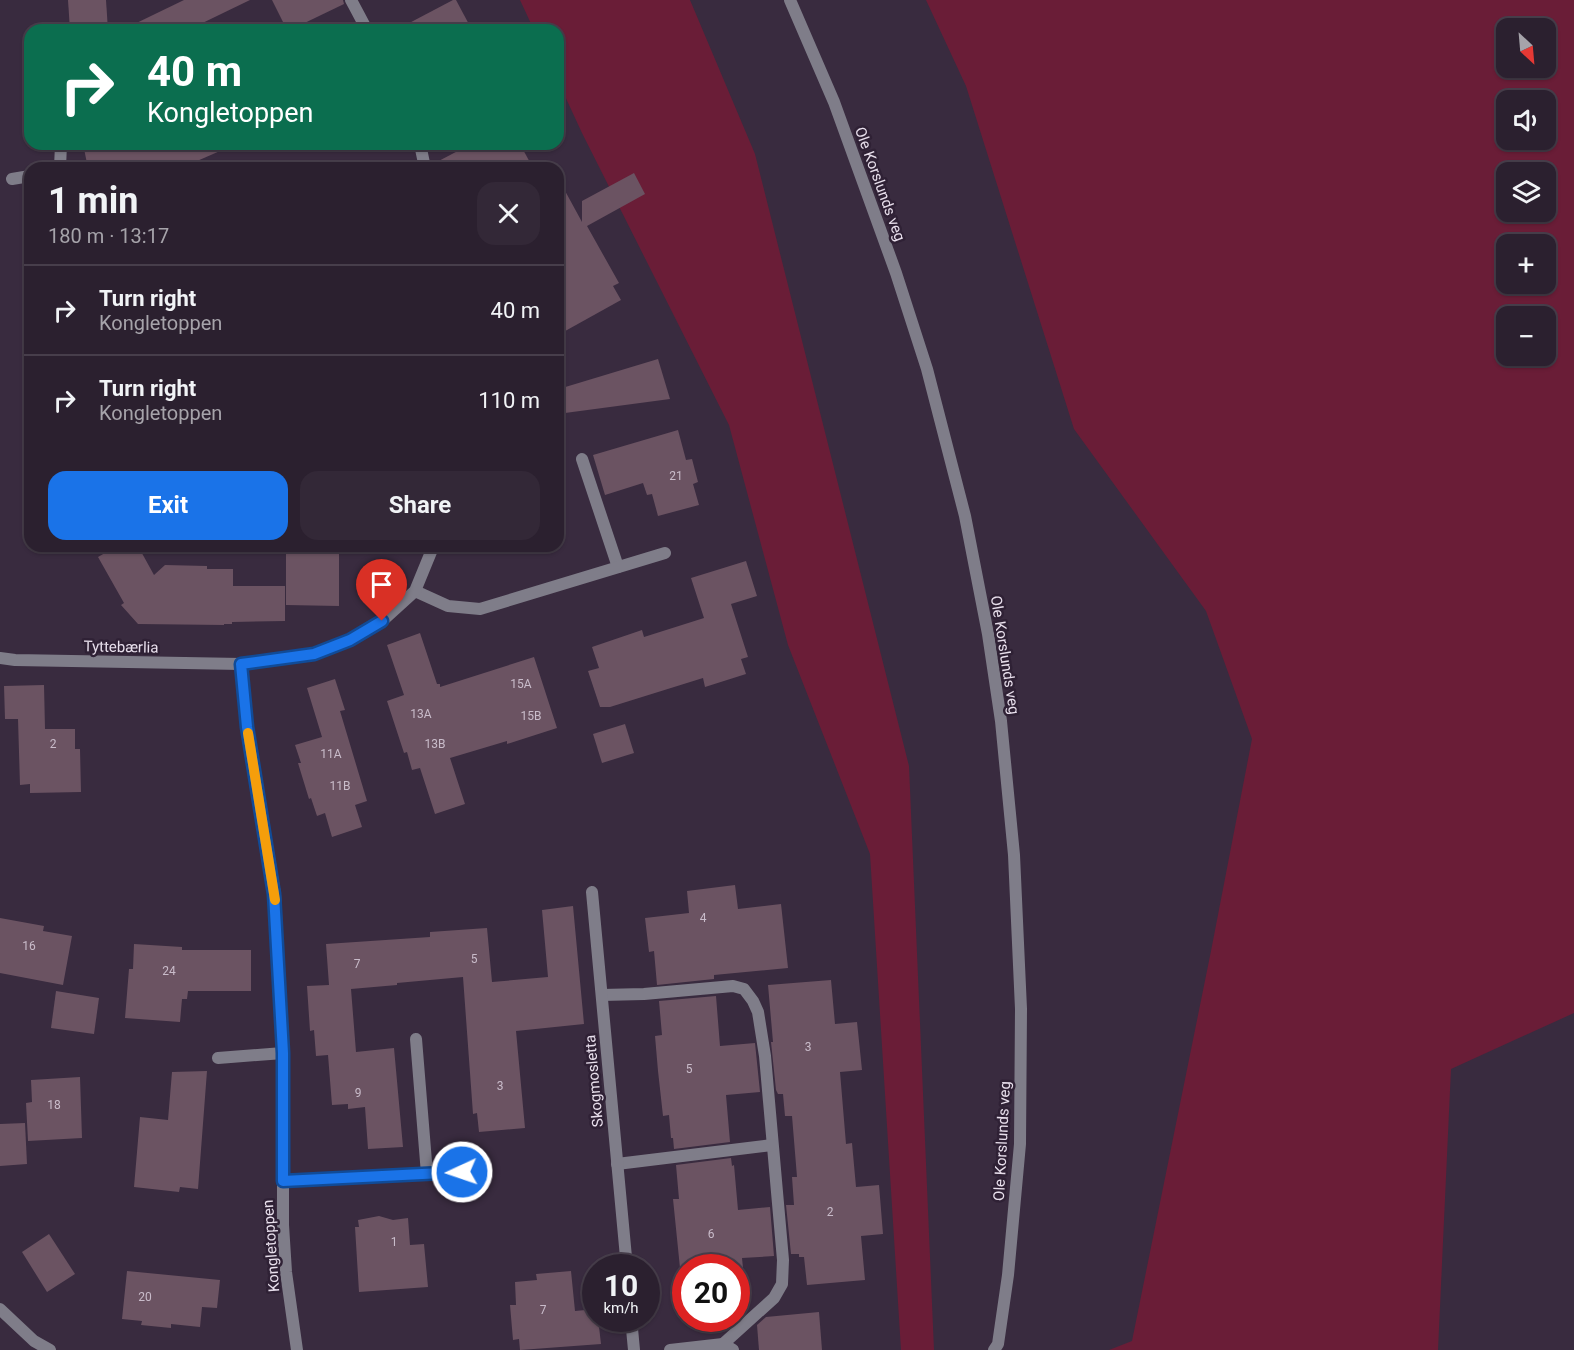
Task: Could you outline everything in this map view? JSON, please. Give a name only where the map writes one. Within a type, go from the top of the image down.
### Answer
[{"type":"street","points":[[351,0],[364,24]]},
{"type":"street","name":"Ole Korslunds veg","points":[[790,0],[834,102],[896,273],[927,369],[965,516],[988,634],[1001,721],[1014,855],[1021,1009],[1020,1144],[1008,1275],[997,1348]]},
{"type":"street","points":[[12,179],[24,177]]},
{"type":"street","points":[[582,459],[618,567]]},
{"type":"street","points":[[241,664],[314,654],[350,640],[382,621],[415,591],[431,552]]},
{"type":"street","points":[[415,591],[448,606],[480,609],[665,553]]},
{"type":"street","name":"Tyttebærlia","points":[[0,658],[241,664]]},
{"type":"street","name":"Kongletoppen","points":[[241,664],[247,727],[274,894],[283,1053],[283,1225],[286,1272],[297,1350]]},
{"type":"street","name":"Skogmosletta","points":[[592,892],[626,1254]]},
{"type":"street","points":[[602,995],[733,986],[744,989],[758,1012],[765,1056],[783,1260],[782,1284],[774,1298],[728,1347],[670,1350]]},
{"type":"street","points":[[416,1039],[427,1174]]},
{"type":"street","points":[[218,1058],[283,1053]]},
{"type":"street","points":[[617,1164],[772,1145]]},
{"type":"street","points":[[283,1181],[462,1172]]},
{"type":"street","points":[[0,1309],[34,1341],[50,1350]]},
{"type":"street","points":[[632,1332],[634,1350]]},
{"type":"shaded area","points":[[520,0],[690,0],[755,154],[909,766],[934,1350],[901,1350],[870,854],[788,645],[729,425],[564,94],[564,24],[531,24]]},
{"type":"shaded area","points":[[926,0],[1574,0],[1574,1013],[1451,1069],[1438,1350],[1109,1350],[1132,1341],[1252,739],[1206,611],[1074,429],[966,86]]},
{"type":"building","points":[[68,0],[106,0],[108,24],[70,24]]},
{"type":"building","points":[[184,0],[250,0],[200,24],[134,24]]},
{"type":"building","points":[[272,0],[343,0],[344,4],[302,24],[284,24]]},
{"type":"building","points":[[456,0],[469,24],[407,24]]},
{"type":"building","points":[[84,150],[222,150],[195,162],[87,162]]},
{"type":"building","points":[[460,150],[523,150],[530,162],[437,162]]},
{"type":"building","points":[[634,173],[645,194],[587,226],[619,283],[613,286],[621,300],[564,332],[564,189],[582,222],[582,201]]},
{"type":"building","points":[[658,359],[670,399],[565,413],[564,387]]},
{"type":"building","points":[[678,430],[686,460],[692,459],[698,482],[693,484],[699,505],[658,516],[652,494],[647,495],[643,483],[605,495],[593,455]]},
{"type":"building","points":[[107,552],[141,552],[154,575],[165,565],[207,566],[207,569],[233,569],[233,586],[285,586],[285,621],[232,622],[232,624],[224,625],[138,624],[121,605],[124,603],[98,557]]},
{"type":"building","points":[[291,552],[339,552],[339,606],[286,605],[286,554],[291,554]]},
{"type":"building","points":[[746,561],[757,596],[731,604],[748,657],[741,659],[746,674],[705,687],[703,678],[610,707],[600,707],[588,671],[599,668],[592,647],[642,630],[644,637],[704,618],[691,578]]},
{"type":"building","points":[[420,633],[440,687],[534,657],[557,728],[507,744],[507,741],[450,758],[465,804],[435,814],[420,768],[412,770],[407,752],[404,753],[387,701],[404,695],[387,645]]},
{"type":"building","points":[[335,679],[345,710],[340,711],[367,801],[355,805],[362,827],[332,837],[325,813],[317,816],[311,798],[309,799],[295,745],[322,737],[307,688]]},
{"type":"building","points":[[44,685],[45,729],[75,729],[75,749],[80,749],[81,792],[30,793],[30,784],[20,785],[18,719],[5,719],[4,686]]},
{"type":"building","points":[[625,724],[634,753],[602,763],[593,734]]},
{"type":"building","points":[[735,885],[738,909],[781,904],[788,968],[714,975],[714,979],[657,985],[654,951],[649,952],[645,918],[689,913],[687,891]]},
{"type":"building","points":[[573,906],[584,1024],[516,1031],[525,1128],[479,1132],[477,1113],[473,1114],[463,977],[351,989],[356,1052],[394,1048],[403,1147],[368,1149],[365,1107],[348,1109],[348,1104],[332,1105],[328,1055],[316,1056],[314,1030],[310,1031],[307,986],[329,985],[326,944],[430,937],[430,932],[487,928],[492,982],[548,977],[542,910]]},
{"type":"building","points":[[0,918],[44,926],[43,931],[72,936],[63,985],[0,973]]},
{"type":"building","points":[[134,944],[182,947],[182,950],[251,950],[251,991],[188,991],[187,999],[182,999],[180,1022],[125,1018],[129,969],[133,969]]},
{"type":"building","points":[[831,980],[835,1024],[857,1022],[862,1070],[840,1072],[846,1144],[852,1143],[856,1187],[879,1185],[883,1234],[861,1236],[865,1280],[807,1285],[804,1257],[791,1254],[786,1205],[794,1205],[792,1177],[797,1177],[792,1116],[785,1116],[783,1094],[778,1094],[776,1090],[768,985]]},
{"type":"building","points":[[56,991],[99,998],[94,1034],[51,1028]]},
{"type":"building","points":[[716,996],[720,1046],[755,1043],[760,1092],[726,1095],[730,1142],[674,1149],[669,1115],[663,1116],[658,1071],[655,1036],[662,1035],[659,1001]]},
{"type":"building","points":[[207,1071],[198,1189],[180,1187],[179,1192],[134,1187],[140,1117],[168,1120],[172,1072]]},
{"type":"building","points":[[80,1077],[82,1138],[28,1141],[26,1103],[32,1102],[31,1080]]},
{"type":"building","points":[[25,1123],[27,1164],[0,1166],[0,1124]]},
{"type":"building","points":[[731,1158],[732,1166],[734,1165],[738,1210],[770,1207],[774,1256],[750,1258],[750,1254],[679,1254],[673,1199],[679,1199],[676,1165]]},
{"type":"building","points":[[379,1216],[393,1220],[408,1218],[410,1245],[424,1244],[428,1287],[359,1292],[355,1227],[359,1227],[358,1220]]},
{"type":"building","points":[[49,1234],[75,1274],[47,1292],[22,1252]]},
{"type":"building","points":[[127,1271],[220,1280],[217,1308],[202,1307],[200,1327],[171,1324],[171,1328],[141,1325],[142,1321],[122,1319]]},
{"type":"building","points":[[571,1271],[575,1311],[582,1310],[582,1332],[600,1332],[601,1344],[520,1350],[519,1339],[513,1340],[510,1305],[516,1305],[515,1282],[537,1280],[536,1274]]},
{"type":"building","points":[[819,1312],[822,1350],[759,1350],[757,1325],[766,1317]]},
{"type":"slow traffic","points":[[248,733],[275,900]]},
{"type":"route","points":[[382,621],[350,640],[314,654],[241,664],[247,727],[274,894],[283,1053],[283,1181],[462,1172]]}]
